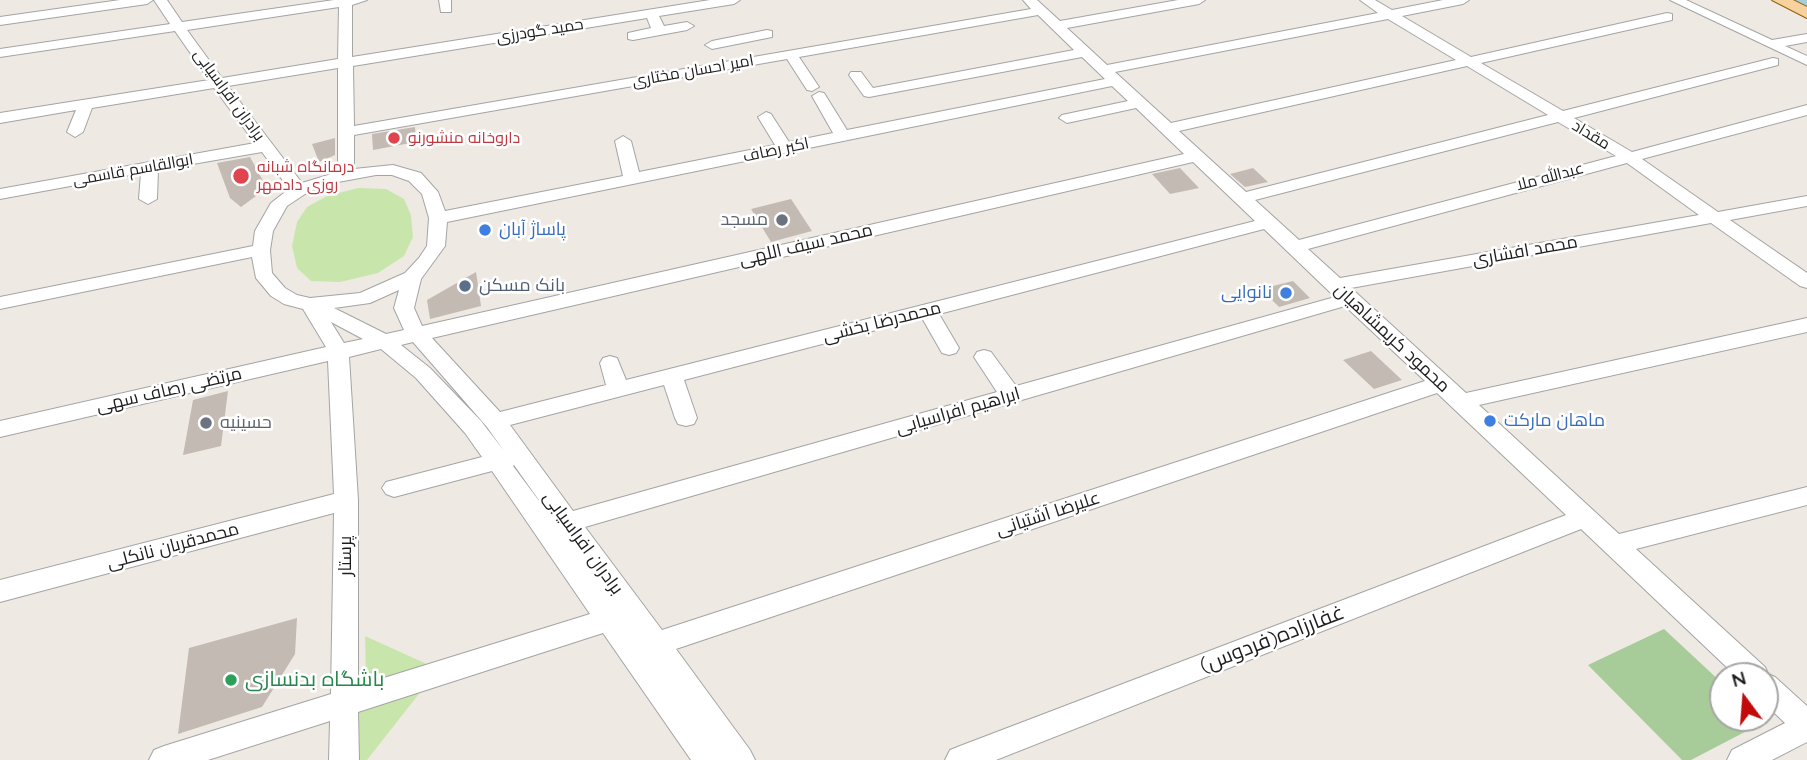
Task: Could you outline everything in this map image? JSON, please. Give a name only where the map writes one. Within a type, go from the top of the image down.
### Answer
[{"type":"main road","points":[[1780,0],[1807,13]]},
{"type":"street","points":[[0,21],[147,0]]},
{"type":"street","name":"برادران افراسیابی","points":[[160,0],[218,83],[299,190]]},
{"type":"street","points":[[0,52],[361,0]]},
{"type":"street","name":"حمید گودرزی","points":[[0,118],[345,63],[610,13],[651,13],[734,0]]},
{"type":"street","points":[[1057,26],[1199,0]]},
{"type":"street","name":"مقداد","points":[[1366,0],[1626,156],[1807,282]]},
{"type":"street","name":"اکبر رصاف","points":[[438,218],[843,136],[1109,75],[1464,0]]},
{"type":"street","points":[[1676,0],[1807,61]]},
{"type":"street","points":[[345,1],[346,174]]},
{"type":"street","name":"محمود کریمشاهیان","points":[[1035,5],[1740,662]]},
{"type":"street","name":"امیر احسان مختاری","points":[[346,132],[753,61],[1035,5]]},
{"type":"street","points":[[651,13],[659,31]]},
{"type":"street","points":[[1167,129],[1667,17]]},
{"type":"street","points":[[633,36],[687,26]]},
{"type":"street","points":[[712,45],[767,34]]},
{"type":"street","points":[[104,57],[112,36]]},
{"type":"street","points":[[1771,44],[1807,38]]},
{"type":"street","points":[[741,39],[753,61]]},
{"type":"street","points":[[856,75],[869,93],[1085,52]]},
{"type":"street","points":[[790,54],[843,136]]},
{"type":"street","points":[[1241,198],[1773,62]]},
{"type":"street","points":[[1067,118],[1139,103]]},
{"type":"street","points":[[75,132],[86,104]]},
{"type":"street","name":"عبدالله ملا","points":[[1294,247],[1626,156],[1807,110]]},
{"type":"street","points":[[766,117],[785,148]]},
{"type":"street","points":[[623,141],[632,179]]},
{"type":"street","name":"ابوالقاسم قاسمی","points":[[0,194],[266,146]]},
{"type":"street","name":"محمد سیف اللهی","points":[[383,341],[1197,156]]},
{"type":"street","points":[[148,200],[150,167]]},
{"type":"street","points":[[412,277],[363,299],[310,304],[291,300],[278,292],[263,274],[261,250],[271,216],[280,203],[299,190],[346,174],[393,170],[415,177],[430,192],[438,218],[436,246],[412,277],[404,308],[416,334]]},
{"type":"street","name":"محمد افشاری","points":[[1342,292],[1714,217],[1807,201]]},
{"type":"street","name":"محمدرضا بخشی","points":[[495,421],[1268,223]]},
{"type":"street","points":[[0,303],[261,250]]},
{"type":"street","name":"ابراهیم افراسیابی","points":[[556,526],[1011,396],[1342,292]]},
{"type":"street","points":[[310,304],[338,351]]},
{"type":"street","name":"برادران افراسیابی","points":[[310,304],[383,341],[423,373],[472,427],[508,459],[556,526],[656,644],[740,760]]},
{"type":"street","points":[[927,310],[949,348]]},
{"type":"street","points":[[1460,402],[1807,325]]},
{"type":"street","name":"برادران افراسیابی","points":[[416,334],[495,421],[508,459]]},
{"type":"street","name":"مرتضی رصاف سهی","points":[[0,429],[383,341]]},
{"type":"street","name":"پرستار","points":[[338,351],[346,500],[344,760]]},
{"type":"street","points":[[985,358],[1011,396]]},
{"type":"street","points":[[610,363],[618,390]]},
{"type":"street","points":[[672,376],[686,418]]},
{"type":"street","name":"علیرضا آشتیانی","points":[[656,644],[1440,384]]},
{"type":"street","points":[[394,488],[508,459]]},
{"type":"street","points":[[1614,545],[1807,496]]},
{"type":"street","name":"محمدقربان نانکلی","points":[[0,591],[346,500]]},
{"type":"street","name":"غفارزاده(فردوس)","points":[[960,760],[1584,518]]},
{"type":"street","name":"برادران افراسیابی","points":[[556,526],[609,620],[708,760]]},
{"type":"street","points":[[164,760],[609,620]]},
{"type":"street","points":[[1742,760],[1807,726],[1779,699]]},
{"type":"green space","points":[[358,188],[386,189],[404,199],[411,215],[413,237],[404,256],[378,273],[340,282],[311,281],[297,268],[292,246],[297,222],[307,207],[327,196]]},
{"type":"green space","points":[[1664,629],[1709,671],[1709,732],[1745,732],[1691,760],[1682,760],[1588,665]]},
{"type":"green space","points":[[365,636],[429,665],[366,683]]},
{"type":"green space","points":[[422,690],[367,760],[357,760],[357,711]]},
{"type":"building","name":"داروخانه منشورنو","points":[[415,127],[416,142],[373,150],[372,134]]},
{"type":"building","points":[[335,138],[335,155],[319,162],[312,144]]},
{"type":"building","name":"درمانگاه شبانه روزی دادمهر","points":[[250,157],[267,188],[241,207],[230,198],[217,163]]},
{"type":"building","points":[[1180,168],[1199,188],[1170,194],[1152,174]]},
{"type":"building","points":[[1253,168],[1268,182],[1245,187],[1230,174]]},
{"type":"building","name":"مسجد","points":[[791,199],[812,231],[771,242],[751,209]]},
{"type":"building","name":"بانک مسکن","points":[[476,272],[481,306],[430,319],[427,300]]},
{"type":"building","name":"نانوایی","points":[[1293,281],[1310,298],[1279,307],[1261,289]]},
{"type":"building","points":[[1371,351],[1402,380],[1374,389],[1343,360]]},
{"type":"building","name":"حسینیه","points":[[228,391],[221,446],[183,455],[193,400]]},
{"type":"building","name":"باشگاه بدنسازی","points":[[297,618],[295,654],[262,707],[178,734],[189,648]]},
{"type":"waterway","points":[[1799,0],[1807,4]]},
{"type":"place","name":"داروخانه منشورنو","points":[[394,138]]},
{"type":"place","name":"درمانگاه شبانه روزی دادمهر","points":[[241,176]]},
{"type":"place","name":"مسجد","points":[[782,220]]},
{"type":"place","name":"پاساژ آبان","points":[[485,230]]},
{"type":"place","name":"بانک مسکن","points":[[465,286]]},
{"type":"place","name":"نانوایی","points":[[1286,293]]},
{"type":"place","name":"ماهان مارکت","points":[[1490,421]]},
{"type":"place","name":"حسینیه","points":[[206,423]]},
{"type":"place","name":"باشگاه بدنسازی","points":[[231,680]]}]
